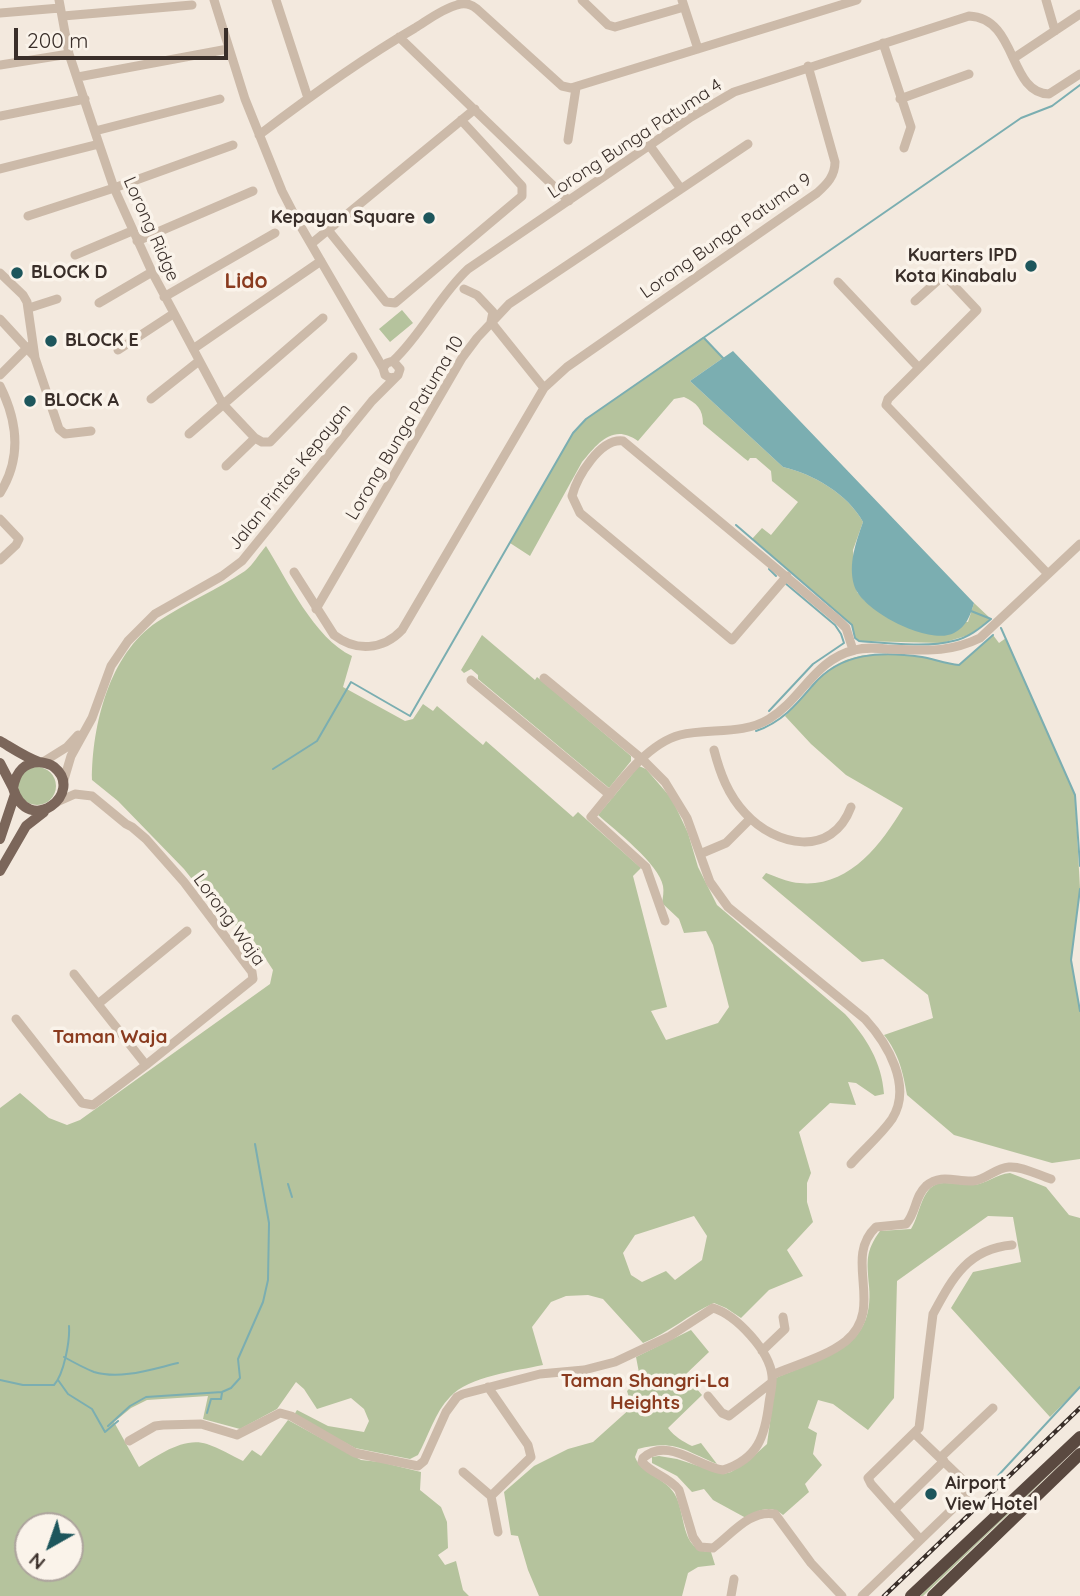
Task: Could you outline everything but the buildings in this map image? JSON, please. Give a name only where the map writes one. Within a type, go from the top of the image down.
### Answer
[{"type":"highway","points":[[911,1596],[1080,1437]]},
{"type":"highway","points":[[933,1596],[1080,1454]]},
{"type":"main road","points":[[0,741],[56,769],[63,784],[53,805],[26,826],[0,871]]},
{"type":"main road","points":[[0,839],[20,770],[28,764],[41,762]]},
{"type":"main road","points":[[0,763],[21,803],[29,809],[39,811],[53,805]]},
{"type":"street","points":[[214,0],[228,49],[259,135],[289,206],[373,348],[387,366],[390,378],[398,374],[416,336]]},
{"type":"street","points":[[276,0],[308,98]]},
{"type":"street","points":[[582,0],[608,24],[615,27],[683,3],[698,49]]},
{"type":"street","points":[[259,135],[308,98],[399,37],[461,4],[470,4],[562,86],[576,88],[857,0]]},
{"type":"street","points":[[1046,0],[1055,31]]},
{"type":"street","points":[[0,13],[61,8],[192,5]]},
{"type":"street","name":"Lorong Ridge","points":[[61,8],[69,54],[114,188],[164,297],[222,403],[255,438],[265,443],[274,440],[353,357]]},
{"type":"street","points":[[1014,58],[1080,14]]},
{"type":"street","name":"Lorong Bunga Patuma 4","points":[[416,336],[451,287],[468,269],[697,113],[734,92],[957,18],[974,16],[986,19],[997,27],[1030,86],[1042,94],[1053,92],[1080,74]]},
{"type":"street","points":[[399,37],[569,201]]},
{"type":"street","points":[[883,43],[911,127],[904,148]]},
{"type":"street","points":[[78,77],[228,49]]},
{"type":"street","points":[[0,65],[69,54]]},
{"type":"street","name":"Lorong Bunga Patuma 9","points":[[316,609],[334,635],[349,644],[377,646],[394,639],[402,630],[544,388],[566,367],[817,193],[829,181],[835,162],[807,66]]},
{"type":"street","points":[[900,99],[969,74]]},
{"type":"street","points":[[568,140],[576,88]]},
{"type":"street","points":[[0,116],[85,99]]},
{"type":"street","points":[[95,131],[220,99]]},
{"type":"street","points":[[311,244],[475,108]]},
{"type":"street","points":[[328,230],[386,302],[395,303],[522,196],[522,186],[461,120]]},
{"type":"street","points":[[0,169],[99,144]]},
{"type":"street","name":"Lorong Bunga Patuma 10","points":[[316,609],[462,358],[491,323],[509,304],[748,144]]},
{"type":"street","points":[[27,216],[233,145]]},
{"type":"street","points":[[650,146],[681,189]]},
{"type":"street","points":[[137,242],[253,191]]},
{"type":"street","points":[[75,255],[132,232]]},
{"type":"street","points":[[164,297],[275,233]]},
{"type":"street","points":[[193,349],[321,261]]},
{"type":"street","points":[[0,272],[23,295],[29,308],[35,357],[60,431],[91,431]]},
{"type":"street","points":[[99,303],[152,272]]},
{"type":"street","points":[[915,302],[943,275],[977,310],[886,401],[887,407],[1048,574]]},
{"type":"street","points":[[838,282],[919,368]]},
{"type":"street","points":[[464,289],[484,301],[493,312],[491,323],[544,388]]},
{"type":"street","points":[[29,308],[57,299]]},
{"type":"street","points":[[118,349],[173,314]]},
{"type":"street","points":[[189,434],[323,318]]},
{"type":"street","points":[[0,319],[35,357]]},
{"type":"street","name":"Jalan Pintas Kepayan","points":[[372,401],[387,366],[416,336]]},
{"type":"street","points":[[0,375],[28,347]]},
{"type":"street","points":[[12,363],[21,363],[35,357]]},
{"type":"street","points":[[151,399],[199,362]]},
{"type":"street","points":[[387,366],[398,365],[398,374]]},
{"type":"street","name":"Jalan Pintas Kepayan","points":[[63,784],[71,757],[92,718],[111,666],[128,641],[155,614],[222,576],[242,561],[372,401],[398,374]]},
{"type":"street","points":[[0,386],[15,426],[16,446],[14,465],[0,493]]},
{"type":"street","points":[[226,466],[255,438]]},
{"type":"street","points":[[787,576],[732,640],[584,517],[573,502],[574,490],[580,476],[597,454],[612,442],[623,441],[787,576],[846,628],[853,650]]},
{"type":"street","points":[[0,519],[19,539],[0,559]]},
{"type":"street","points":[[665,922],[646,867],[591,817],[642,759],[663,742],[681,735],[740,728],[764,722],[789,703],[815,671],[839,655],[853,650],[877,649],[936,651],[963,646],[980,638],[1080,545]]},
{"type":"street","points":[[294,572],[316,609]]},
{"type":"street","points":[[544,678],[666,782],[687,818],[710,882],[727,907],[865,1018],[877,1033],[887,1050],[899,1085],[897,1108],[886,1127],[851,1164]]},
{"type":"street","points":[[471,680],[610,795]]},
{"type":"street","name":"Jalan Pintas Kepayan","points":[[41,762],[67,747],[92,718]]},
{"type":"street","points":[[714,750],[731,795],[750,818],[778,836],[800,842],[824,839],[835,832],[844,821],[850,807]]},
{"type":"street","name":"Lorong Waja","points":[[63,784],[73,789],[93,791],[130,821],[132,827]]},
{"type":"street","name":"Lorong Waja","points":[[16,1019],[86,1105],[95,1105],[248,986],[254,975],[184,883],[132,827],[92,796],[75,794],[53,805]]},
{"type":"street","points":[[699,854],[726,843],[750,818]]},
{"type":"street","points":[[98,1004],[187,931]]},
{"type":"street","points":[[74,974],[146,1065]]},
{"type":"street","points":[[708,1396],[722,1413],[729,1416],[772,1379],[834,1349],[850,1337],[860,1322],[866,1301],[863,1247],[876,1227],[906,1224],[912,1218],[919,1195],[931,1182],[951,1178],[982,1180],[1010,1167],[1051,1179]]},
{"type":"street","points":[[920,1539],[868,1478],[915,1434],[920,1422],[933,1314],[965,1264],[975,1255],[1012,1245]]},
{"type":"street","points":[[129,1441],[155,1426],[163,1425],[201,1424],[237,1435],[280,1413],[291,1416],[355,1452],[418,1466],[424,1461],[446,1412],[457,1397],[540,1374],[584,1370],[615,1362],[670,1336],[713,1308],[737,1322],[762,1351],[772,1379],[764,1435],[754,1452],[723,1470],[667,1450],[648,1453],[642,1462],[676,1485],[693,1538],[700,1547],[713,1548],[761,1513],[775,1514],[811,1563],[842,1596]]},
{"type":"street","points":[[762,1351],[785,1329],[783,1317]]},
{"type":"street","points":[[488,1387],[532,1453],[529,1460],[491,1496]]},
{"type":"street","points":[[894,1510],[993,1408]]},
{"type":"street","points":[[862,1596],[965,1497],[967,1492],[964,1481],[915,1434]]},
{"type":"street","points":[[463,1472],[491,1496],[498,1532]]},
{"type":"street","points":[[731,1596],[734,1579]]},
{"type":"green space","points":[[402,310],[413,323],[390,342],[379,329]]},
{"type":"green space","points":[[703,337],[723,358],[690,381],[783,467],[829,487],[848,503],[863,522],[853,550],[857,592],[865,601],[968,622],[974,603],[991,619],[969,635],[942,643],[859,641],[855,638],[852,625],[752,539],[762,528],[771,535],[798,502],[772,481],[771,471],[756,458],[750,458],[748,461],[703,424],[698,407],[684,397],[674,399],[638,441],[621,434],[614,435],[594,448],[582,462],[530,556],[510,543],[573,433],[586,419]]},
{"type":"green space","points":[[266,546],[314,623],[338,648],[352,656],[343,687],[405,721],[413,719],[423,704],[433,711],[437,706],[483,745],[486,741],[573,817],[578,812],[641,868],[633,876],[667,1007],[651,1011],[666,1040],[718,1023],[729,1007],[713,945],[706,931],[684,933],[679,919],[662,903],[663,886],[654,868],[598,815],[639,766],[646,769],[672,799],[688,833],[698,867],[717,905],[845,1014],[872,1051],[880,1071],[884,1094],[875,1096],[856,1083],[848,1082],[856,1105],[830,1103],[799,1132],[811,1173],[807,1183],[807,1202],[813,1222],[787,1250],[803,1276],[769,1290],[741,1318],[714,1303],[643,1343],[603,1299],[588,1295],[566,1296],[551,1302],[532,1327],[543,1365],[494,1375],[458,1390],[440,1410],[418,1455],[410,1459],[355,1448],[294,1415],[297,1410],[328,1426],[364,1432],[369,1421],[364,1409],[351,1398],[317,1409],[296,1382],[277,1409],[240,1429],[203,1419],[208,1396],[147,1400],[131,1408],[114,1422],[139,1467],[171,1448],[198,1442],[243,1461],[252,1450],[261,1456],[288,1420],[361,1460],[421,1472],[420,1490],[441,1507],[447,1522],[448,1548],[438,1555],[445,1565],[456,1561],[463,1590],[469,1596],[0,1596],[0,1108],[20,1093],[49,1118],[67,1125],[80,1120],[270,984],[273,970],[246,929],[226,922],[184,869],[118,801],[92,780],[95,737],[106,693],[127,653],[140,636],[157,622],[245,571]],"holes":[[[694,1216],[707,1236],[702,1260],[675,1280],[666,1271],[642,1282],[631,1275],[623,1253],[635,1235]]]},
{"type":"green space","points":[[482,635],[631,756],[631,761],[609,788],[478,679],[478,675],[471,669],[464,673],[461,670]]},
{"type":"green space","points":[[993,635],[999,643],[1006,638],[1075,795],[1080,889],[1071,960],[1080,1011],[1080,1159],[1052,1163],[954,1135],[907,1095],[900,1064],[884,1035],[933,1018],[928,995],[883,959],[862,962],[762,878],[766,873],[792,882],[811,883],[844,874],[871,852],[903,808],[846,775],[785,716],[815,682],[836,665],[871,654],[909,655],[959,665]]},
{"type":"green space","points":[[37,767],[50,773],[56,786],[50,799],[37,805],[24,799],[18,786],[24,773]]},
{"type":"green space","points":[[1010,1173],[1046,1187],[1069,1215],[1080,1218],[1080,1387],[1050,1417],[951,1308],[973,1272],[1021,1262],[1013,1217],[988,1216],[897,1281],[894,1398],[868,1430],[833,1404],[818,1400],[808,1428],[817,1433],[813,1454],[822,1465],[805,1484],[809,1492],[783,1515],[764,1509],[746,1518],[713,1500],[704,1489],[692,1492],[677,1476],[652,1463],[652,1457],[659,1456],[723,1474],[747,1462],[767,1444],[776,1378],[828,1357],[855,1338],[864,1324],[869,1307],[868,1257],[880,1231],[911,1229],[926,1193],[937,1184],[978,1184]]},
{"type":"green space","points":[[691,1330],[709,1352],[685,1375],[702,1395],[668,1428],[679,1439],[692,1446],[701,1443],[717,1464],[687,1450],[661,1445],[638,1449],[635,1457],[643,1468],[665,1483],[674,1493],[689,1538],[701,1550],[711,1552],[715,1565],[698,1567],[688,1573],[682,1596],[539,1596],[518,1536],[511,1535],[504,1492],[534,1466],[568,1449],[593,1442],[632,1407],[627,1391],[640,1378],[636,1357]]},
{"type":"green space","points":[[1080,1445],[923,1596],[920,1596]]},
{"type":"water","points":[[733,351],[974,603],[962,627],[943,636],[929,635],[882,615],[859,595],[852,577],[852,561],[863,522],[856,512],[839,494],[818,480],[783,467],[690,381]]},
{"type":"waterway","points":[[273,769],[317,741],[351,682],[410,716],[573,433],[586,419],[1021,118],[1052,106],[1080,85]]},
{"type":"waterway","points":[[704,338],[723,358]]},
{"type":"waterway","points":[[736,525],[852,625],[855,638],[859,641],[919,645],[958,640],[973,633],[991,619],[971,611]]},
{"type":"waterway","points":[[769,569],[776,576]]},
{"type":"waterway","points":[[769,711],[813,664],[844,643],[835,625],[785,583]]},
{"type":"waterway","points":[[1001,628],[1075,795],[1080,866]]},
{"type":"waterway","points":[[756,731],[781,718],[824,674],[849,660],[892,654],[959,665],[993,635]]},
{"type":"waterway","points":[[1080,889],[1071,960],[1080,1011]]},
{"type":"waterway","points":[[108,1426],[130,1406],[146,1397],[222,1392],[231,1388],[240,1378],[238,1359],[263,1302],[268,1280],[269,1223],[255,1144]]},
{"type":"waterway","points":[[288,1184],[292,1197]]},
{"type":"waterway","points":[[0,1380],[23,1385],[54,1385],[66,1357],[69,1326]]},
{"type":"waterway","points":[[64,1357],[94,1372],[115,1375],[178,1363]]},
{"type":"waterway","points":[[58,1380],[68,1394],[92,1409],[105,1432],[118,1421]]},
{"type":"waterway","points":[[995,1479],[1080,1387]]},
{"type":"waterway","points":[[207,1413],[211,1399],[221,1399],[222,1393]]},
{"type":"railway","points":[[884,1596],[1080,1408]]},
{"type":"place","name":"Kepayan Square","points":[[429,218]]},
{"type":"place","name":"Kuarters IPD Kota Kinabalu","points":[[1031,266]]},
{"type":"place","name":"BLOCK D","points":[[17,273]]},
{"type":"place","name":"BLOCK E","points":[[51,341]]},
{"type":"place","name":"BLOCK A","points":[[30,401]]},
{"type":"place","name":"Airport View Hotel","points":[[931,1494]]},
{"type":"district","name":"Lido","points":[[246,282]]},
{"type":"district","name":"Taman Waja","points":[[110,1037]]},
{"type":"district","name":"Taman Shangri-La Heights","points":[[645,1392]]}]
